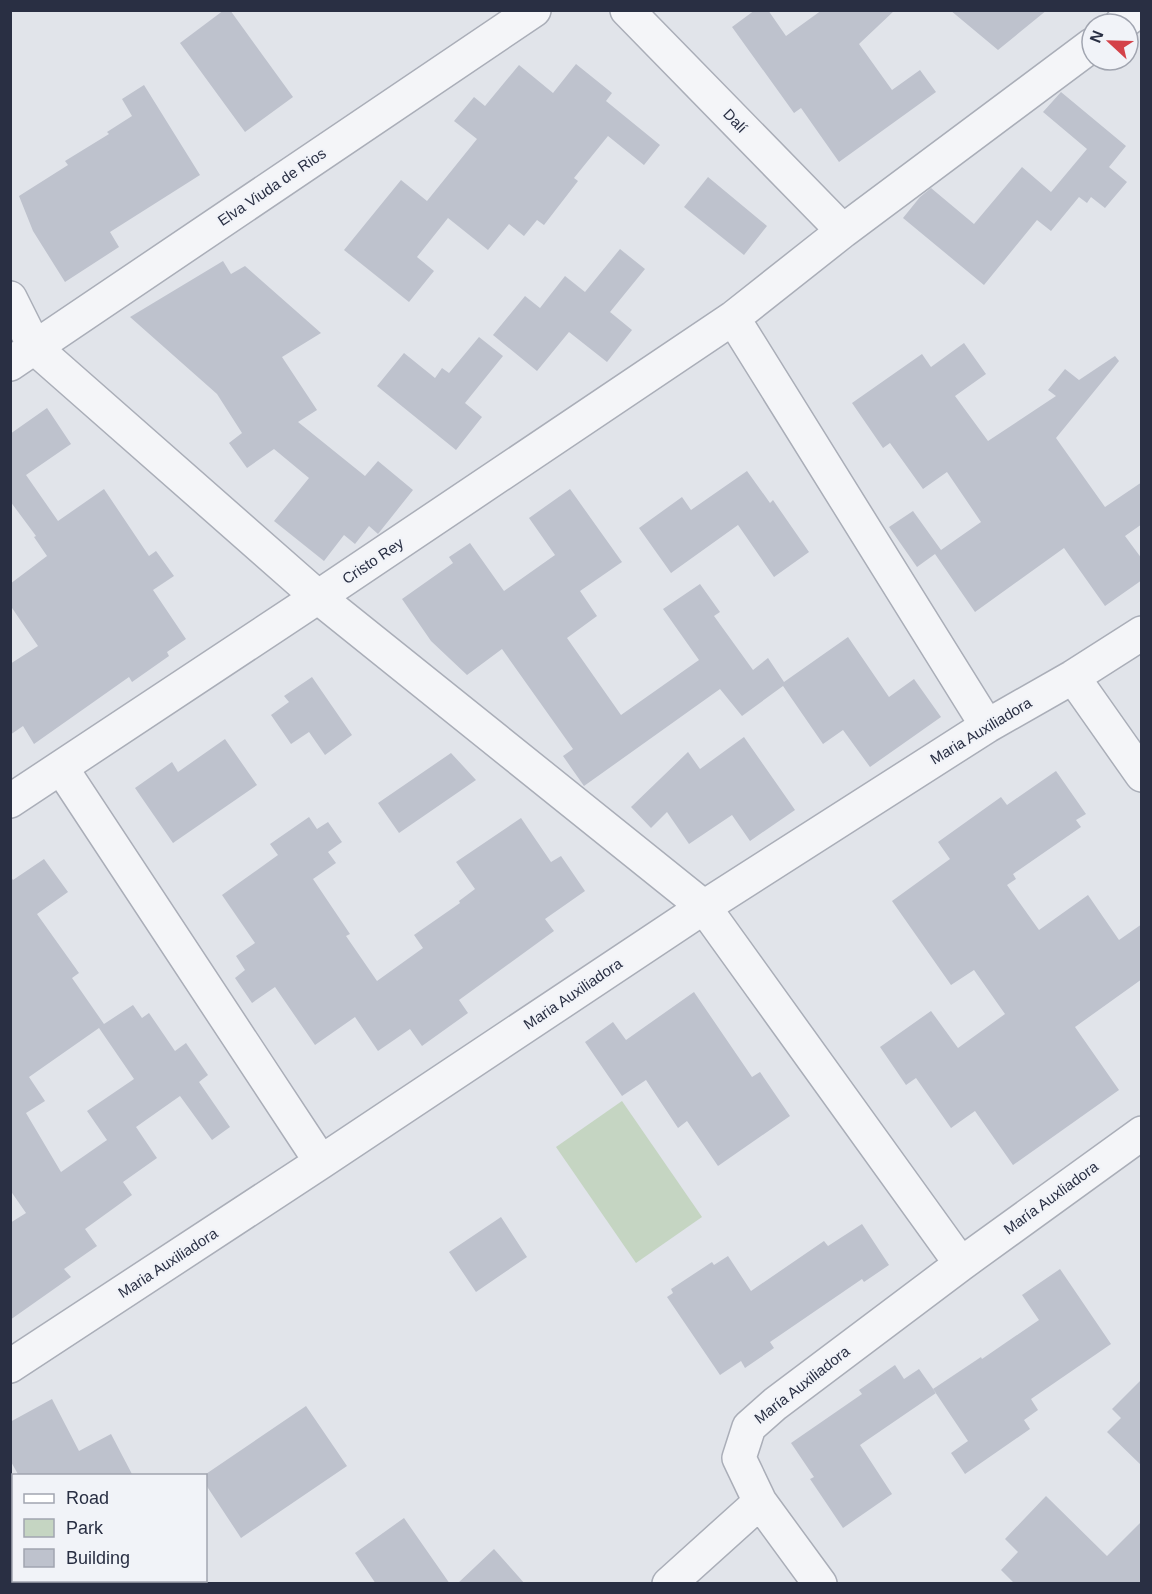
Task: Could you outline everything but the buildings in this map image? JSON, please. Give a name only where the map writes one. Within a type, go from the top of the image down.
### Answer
[{"type":"street","name":"Elva Viuda de Rios","points":[[23,356],[534,10]]},
{"type":"street","name":"Dalí","points":[[627,10],[843,231]]},
{"type":"street","name":"Cristo Rey","points":[[10,801],[62,769],[733,318],[843,231],[1080,54]]},
{"type":"street","points":[[10,298],[23,356],[704,907],[961,1264]]},
{"type":"street","points":[[733,318],[987,726]]},
{"type":"street","name":"Maria Auxiliadora","points":[[10,1366],[704,907],[987,726],[1073,677],[1142,633]]},
{"type":"street","points":[[1073,677],[1142,775]]},
{"type":"street","points":[[62,769],[321,1162]]},
{"type":"street","name":"María Auxliadora","points":[[961,1264],[1142,1133]]},
{"type":"street","name":"María Auxiliadora","points":[[820,1584],[760,1502],[739,1458],[749,1428],[775,1404],[961,1264]]},
{"type":"street","points":[[669,1584],[760,1502]]},
{"type":"green space","points":[[622,1101],[702,1217],[636,1263],[556,1147]]}]
